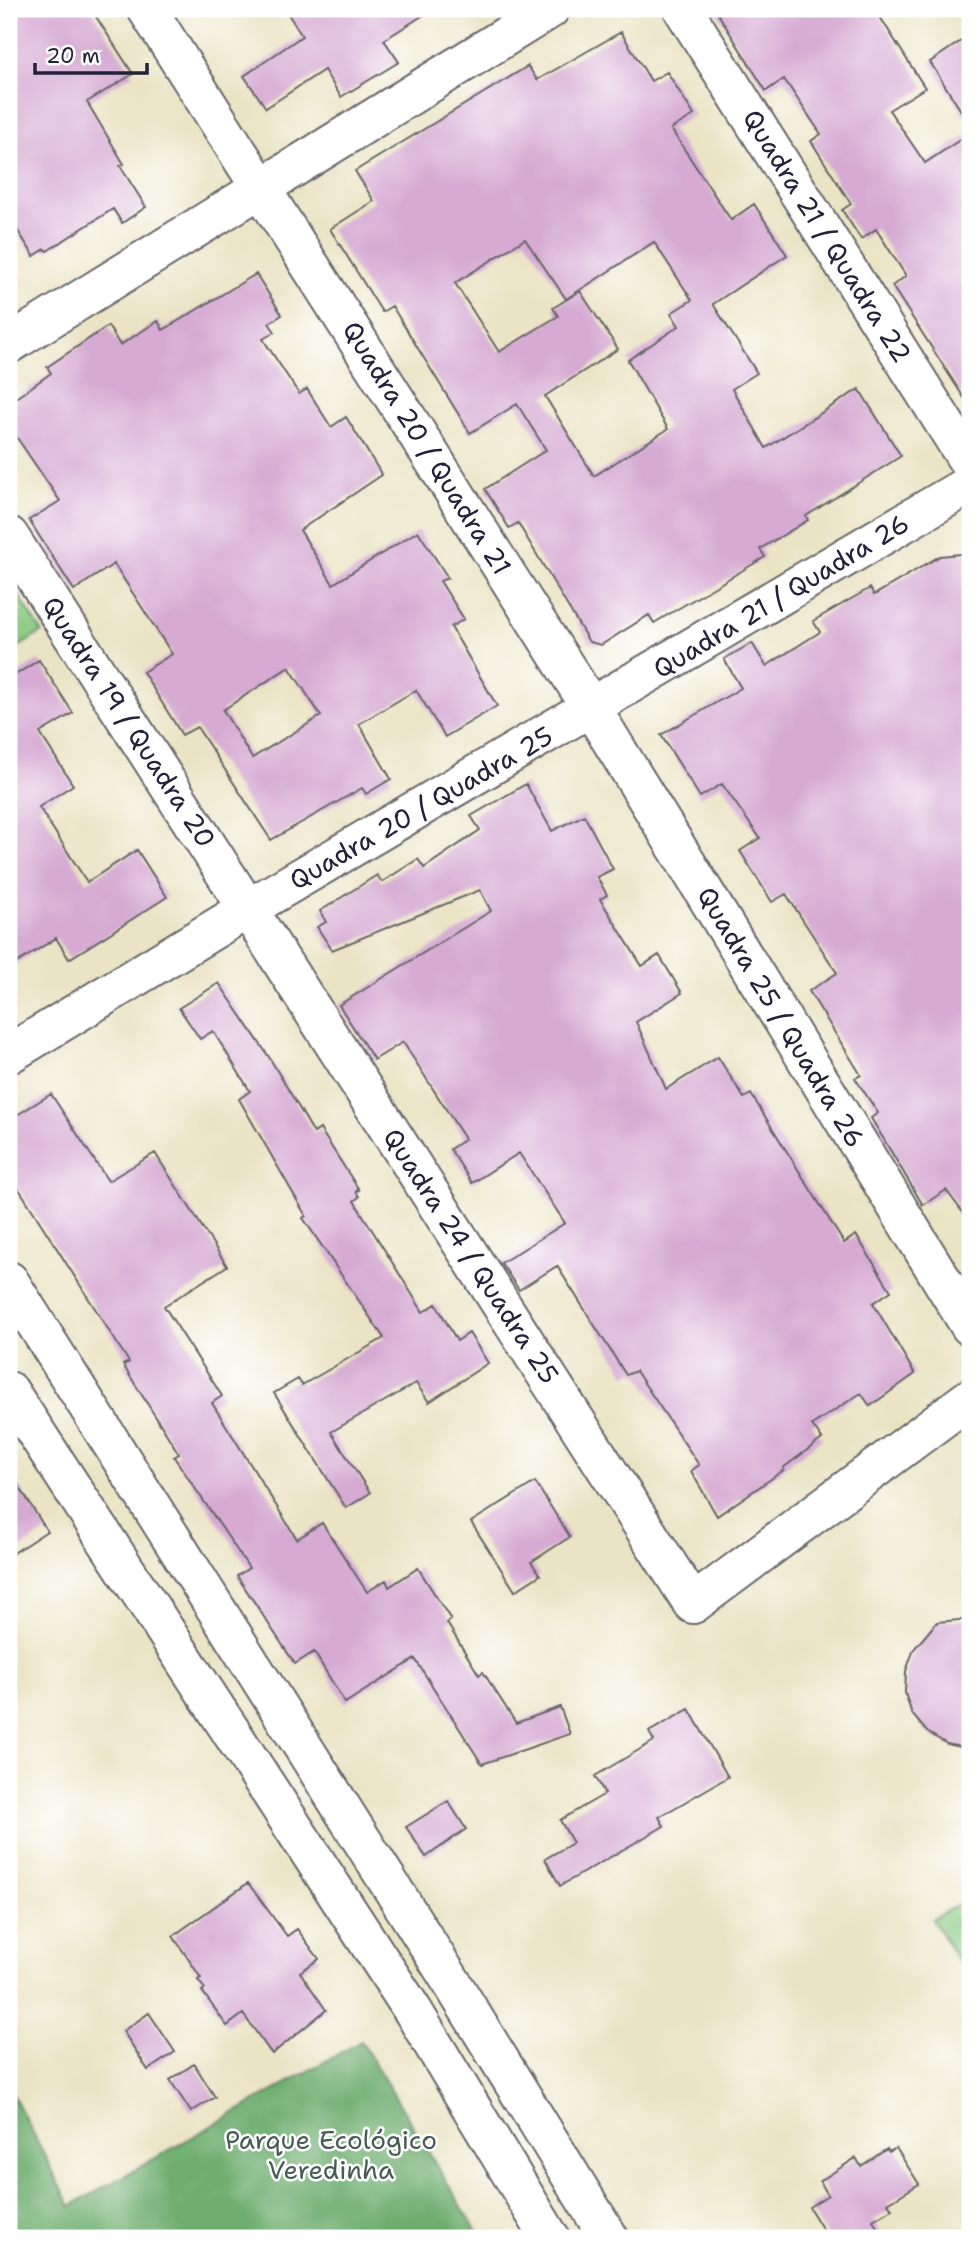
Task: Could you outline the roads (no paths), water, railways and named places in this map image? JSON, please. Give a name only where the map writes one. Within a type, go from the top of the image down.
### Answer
[{"type":"street","name":"Quadra 20 / Quadra 21","points":[[147,9],[592,709]]},
{"type":"street","points":[[9,344],[550,9]]},
{"type":"street","name":"Quadra 21 / Quadra 22","points":[[683,9],[970,464]]},
{"type":"street","name":"Quadra 21 / Quadra 26","points":[[592,709],[970,484]]},
{"type":"street","name":"Quadra 19 / Quadra 20","points":[[9,536],[249,908]]},
{"type":"street","name":"Quadra 20 / Quadra 25","points":[[9,1054],[249,908],[592,709]]},
{"type":"street","name":"Quadra 25 / Quadra 26","points":[[592,709],[970,1326]]},
{"type":"street","name":"Quadra 24 / Quadra 25","points":[[249,908],[693,1604],[970,1398]]},
{"type":"street","points":[[9,1281],[454,1986],[609,2238]]},
{"type":"street","points":[[9,1391],[413,2011],[551,2238]]},
{"type":"street","points":[[413,2011],[454,1986]]},
{"type":"park label","name":"Parque Ecológico Veredinha","points":[[331,2155]]}]
